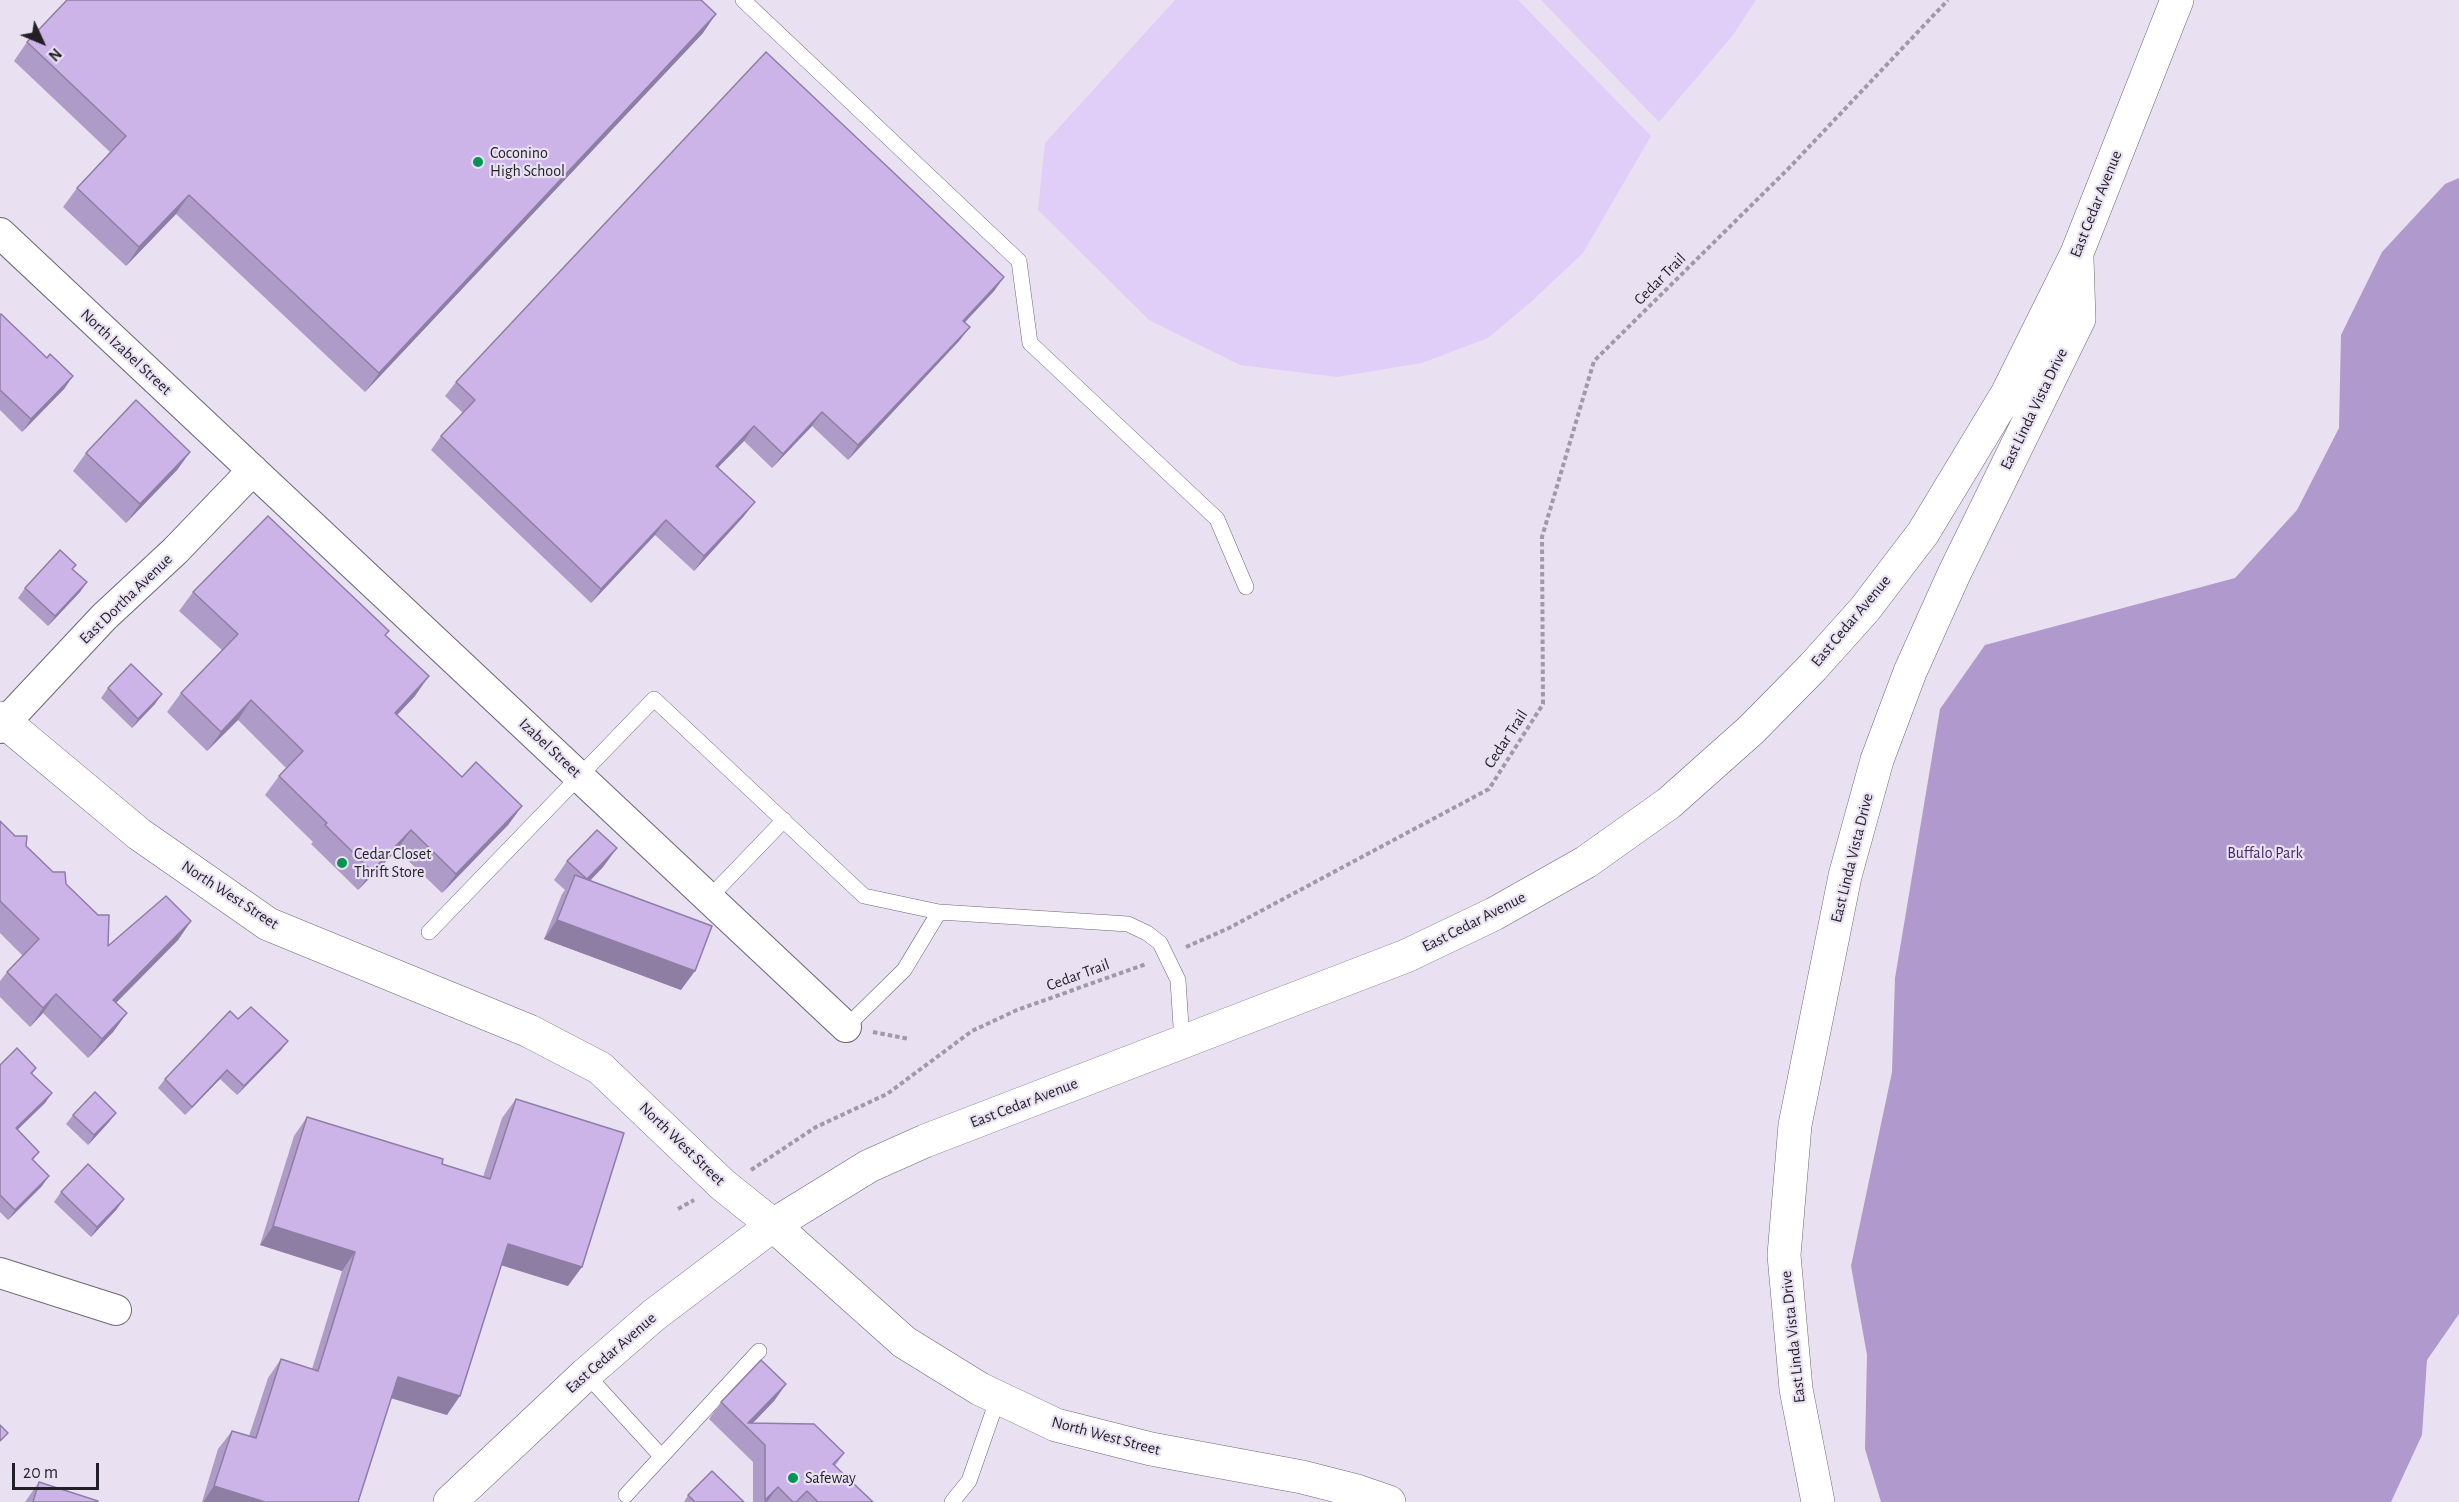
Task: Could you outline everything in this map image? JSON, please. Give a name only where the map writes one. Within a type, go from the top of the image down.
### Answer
[{"type":"street","name":"East Cedar Avenue","points":[[450,1502],[586,1374],[654,1315],[773,1226],[869,1166],[925,1141],[1406,956],[1494,914],[1586,862],[1669,803],[1751,730],[1813,668],[1865,609],[1923,533],[2007,394],[2077,253],[2177,0]]},
{"type":"street","name":"North Izabel Street","points":[[0,233],[253,470]]},
{"type":"street","name":"East Linda Vista Drive","points":[[1818,1502],[1796,1389],[1784,1255],[1795,1125],[1845,876],[1877,760],[1909,673],[1954,574],[2079,319],[2077,253]]},
{"type":"street","name":"East Dortha Avenue","points":[[2,723],[104,617],[175,551],[253,470]]},
{"type":"street","name":"Izabel Street","points":[[253,470],[846,1027]]},
{"type":"street","name":"North West Street","points":[[2,723],[139,834],[268,924],[529,1031],[600,1068],[723,1185],[904,1342],[980,1389],[1056,1425],[1151,1449],[1302,1477],[1389,1502]]},
{"type":"street","points":[[0,1273],[116,1310]]},
{"type":"lane","points":[[743,0],[1019,261],[1030,344],[1216,519],[1246,587]]},
{"type":"lane","points":[[429,932],[654,699],[864,896],[939,912],[1128,924],[1154,938],[1168,956],[1178,980],[1182,1042]]},
{"type":"lane","points":[[709,898],[784,820]]},
{"type":"lane","points":[[846,1027],[904,970],[939,912]]},
{"type":"lane","points":[[626,1495],[759,1351]]},
{"type":"lane","points":[[586,1374],[662,1456]]},
{"type":"lane","points":[[952,1502],[969,1481],[998,1398]]},
{"type":"path","name":"Cedar Trail","points":[[765,1162],[816,1127],[887,1094],[972,1031],[1017,1010],[1168,956],[1229,928],[1489,789],[1543,704],[1542,537],[1594,361],[1788,170],[1948,0]]},
{"type":"path","points":[[846,1027],[909,1039]]},
{"type":"shaded area","points":[[1175,0],[1518,0],[1651,136],[1583,253],[1488,338],[1422,363],[1337,377],[1240,365],[1149,320],[1038,210],[1045,143]]},
{"type":"shaded area","points":[[1541,0],[1756,0],[1733,35],[1659,122]]},
{"type":"green space","name":"Buffalo Park","points":[[2459,178],[2459,1314],[2427,1360],[2422,1435],[2391,1502],[1881,1502],[1865,1449],[1867,1355],[1851,1266],[1892,1072],[1895,978],[1940,709],[1985,645],[2235,578],[2297,510],[2339,428],[2341,335],[2382,252],[2445,184]]},
{"type":"building","points":[[67,0],[701,0],[716,14],[379,373],[189,195],[139,247],[77,188],[126,136],[27,42]]},
{"type":"building","points":[[766,52],[1004,277],[963,321],[970,327],[858,445],[822,412],[783,454],[754,426],[716,466],[755,502],[704,556],[666,520],[601,589],[441,436],[475,400],[456,382]]},
{"type":"building","points":[[1,314],[47,358],[50,354],[73,376],[31,419],[0,390]]},
{"type":"building","points":[[136,400],[190,452],[140,504],[86,453]]},
{"type":"building","points":[[268,516],[389,631],[385,635],[429,676],[395,713],[462,777],[476,762],[522,806],[456,874],[411,830],[372,871],[279,776],[303,751],[251,700],[221,732],[181,693],[238,634],[193,592]]},
{"type":"building","points":[[60,550],[76,565],[72,569],[87,582],[55,616],[25,588]]},
{"type":"building","points":[[131,664],[162,694],[138,719],[108,688]]},
{"type":"building","points":[[0,821],[15,836],[27,836],[26,846],[53,872],[65,872],[66,884],[98,915],[109,915],[108,946],[166,896],[191,921],[113,1000],[127,1013],[102,1039],[56,994],[43,1008],[7,972],[39,939],[0,901]]},
{"type":"building","points":[[597,830],[617,848],[587,879],[567,861]]},
{"type":"building","points":[[575,875],[712,926],[695,971],[557,920]]},
{"type":"building","points":[[251,1007],[288,1041],[244,1086],[227,1070],[192,1107],[165,1079],[230,1011],[238,1019]]},
{"type":"building","points":[[17,1048],[36,1068],[31,1073],[52,1093],[16,1128],[39,1152],[32,1159],[49,1176],[15,1210],[0,1195],[0,1065]]},
{"type":"building","points":[[95,1092],[116,1113],[94,1135],[73,1115]]},
{"type":"building","points":[[516,1099],[624,1133],[582,1267],[508,1244],[460,1396],[398,1377],[358,1502],[265,1502],[214,1486],[232,1431],[256,1438],[281,1359],[318,1371],[355,1252],[273,1226],[307,1117],[443,1159],[442,1164],[490,1179]]},
{"type":"building","points":[[88,1164],[124,1199],[97,1227],[61,1192]]},
{"type":"building","points":[[761,1360],[786,1384],[748,1423],[814,1424],[844,1453],[833,1464],[873,1502],[818,1502],[807,1491],[796,1502],[793,1502],[778,1487],[765,1500],[765,1445],[721,1402]]},
{"type":"building","points":[[0,1425],[8,1433],[0,1441]]},
{"type":"building","points":[[712,1471],[744,1502],[695,1502],[688,1495]]},
{"type":"building","points":[[39,1482],[98,1501],[33,1502]]},
{"type":"place","name":"Coconino High School","points":[[478,162]]},
{"type":"place","name":"Cedar Closet Thrift Store","points":[[342,863]]},
{"type":"place","name":"Safeway","points":[[793,1478]]}]
